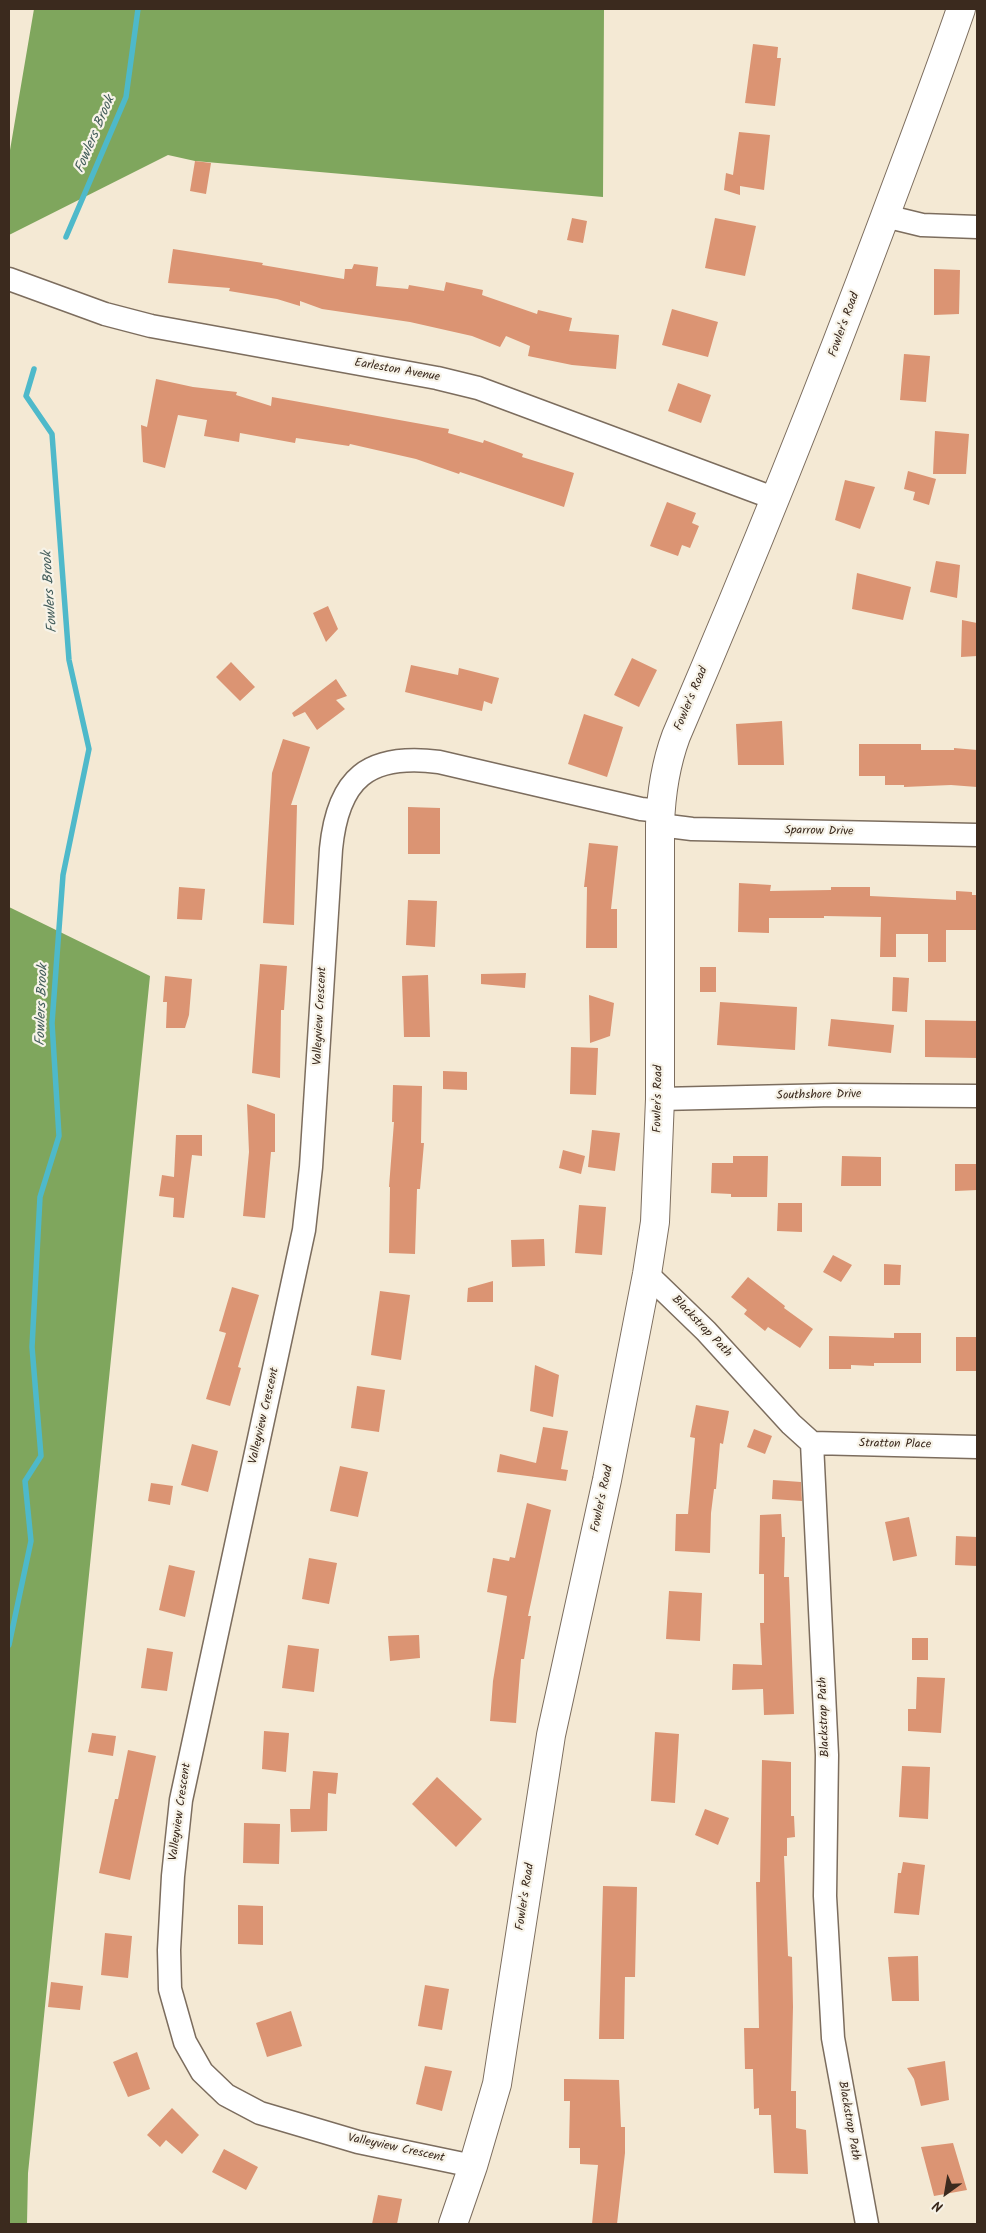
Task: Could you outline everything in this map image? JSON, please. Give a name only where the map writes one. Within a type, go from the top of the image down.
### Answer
[{"type":"street","name":"Fowler's Road","points":[[453,2224],[473,2166],[497,2084],[551,1735],[607,1480],[647,1274],[655,1222],[660,1099],[661,818],[666,766],[676,736],[776,498],[831,360],[933,92],[961,9]]},
{"type":"street","points":[[885,216],[922,225],[977,227]]},
{"type":"street","name":"Earleston Avenue","points":[[9,278],[105,314],[151,326],[437,378],[478,388],[776,498]]},
{"type":"street","name":"Valleyview Crescent","points":[[473,2166],[358,2142],[260,2113],[226,2095],[202,2072],[185,2042],[170,1989],[169,1950],[173,1876],[181,1800],[304,1230],[311,1167],[333,826],[343,798],[357,779],[369,770],[381,764],[409,760],[439,762],[641,809],[661,818]]},
{"type":"street","name":"Sparrow Drive","points":[[661,818],[692,829],[977,835]]},
{"type":"street","name":"Southshore Drive","points":[[660,1099],[834,1095],[977,1096]]},
{"type":"street","name":"Blackstrap Path","points":[[647,1274],[706,1331],[791,1424],[812,1444],[827,1756],[825,1896],[834,2038],[867,2224]]},
{"type":"street","name":"Stratton Place","points":[[812,1444],[977,1447]]},
{"type":"green space","points":[[34,9],[604,9],[603,197],[195,161],[168,155],[9,235],[9,156]]},
{"type":"green space","points":[[9,907],[150,976],[28,2173],[27,2224],[9,2224]]},
{"type":"building","points":[[753,44],[778,47],[777,58],[781,58],[775,106],[745,103]]},
{"type":"building","points":[[739,132],[770,135],[764,190],[740,186],[740,195],[724,190],[726,173],[733,175]]},
{"type":"building","points":[[195,161],[211,163],[206,194],[190,191]]},
{"type":"building","points":[[572,218],[587,221],[583,243],[567,240]]},
{"type":"building","points":[[715,218],[756,226],[745,276],[705,268]]},
{"type":"building","points":[[173,249],[263,263],[262,265],[344,279],[345,269],[352,269],[354,264],[378,267],[376,286],[408,289],[409,285],[444,291],[446,282],[483,290],[482,295],[537,314],[538,310],[572,318],[569,331],[619,335],[616,369],[572,365],[528,356],[530,346],[506,336],[500,347],[472,336],[410,322],[322,309],[300,301],[300,306],[277,299],[229,291],[230,288],[168,283]]},
{"type":"building","points":[[934,269],[960,270],[959,314],[934,315]]},
{"type":"building","points":[[672,309],[718,322],[708,357],[662,345]]},
{"type":"building","points":[[904,354],[930,356],[926,402],[900,400]]},
{"type":"building","points":[[156,379],[193,387],[237,392],[236,395],[271,406],[272,397],[449,429],[448,433],[483,443],[484,440],[523,454],[522,457],[574,473],[564,507],[416,459],[350,444],[349,446],[296,438],[295,443],[240,433],[239,442],[204,436],[207,420],[178,415],[165,468],[143,462],[141,425],[147,427]]},
{"type":"building","points":[[678,383],[711,395],[701,423],[668,411]]},
{"type":"building","points":[[935,431],[969,434],[966,474],[933,474]]},
{"type":"building","points":[[908,471],[936,479],[929,505],[913,500],[915,492],[904,489]]},
{"type":"building","points":[[845,480],[875,487],[860,529],[835,520]]},
{"type":"building","points":[[667,502],[696,513],[692,523],[699,526],[690,548],[682,545],[678,556],[650,546]]},
{"type":"building","points":[[936,561],[960,565],[957,598],[930,592]]},
{"type":"building","points":[[857,573],[911,587],[903,620],[852,609]]},
{"type":"building","points":[[328,606],[338,629],[326,642],[313,613]]},
{"type":"building","points":[[962,620],[977,623],[977,656],[961,657]]},
{"type":"building","points":[[632,658],[657,670],[639,707],[614,695]]},
{"type":"building","points":[[231,662],[255,687],[240,701],[216,677]]},
{"type":"building","points":[[411,665],[458,675],[459,668],[499,678],[492,704],[484,701],[482,711],[405,692]]},
{"type":"building","points":[[336,679],[347,696],[336,700],[345,709],[317,730],[305,712],[294,717],[292,713]]},
{"type":"building","points":[[584,714],[623,727],[607,777],[568,764]]},
{"type":"building","points":[[782,721],[784,765],[738,765],[736,724]]},
{"type":"building","points":[[283,739],[310,747],[291,805],[297,805],[294,925],[263,923],[272,773]]},
{"type":"building","points":[[859,744],[921,744],[921,750],[954,750],[954,748],[977,750],[977,787],[951,785],[904,787],[904,785],[885,785],[885,776],[859,776]]},
{"type":"building","points":[[408,807],[440,808],[440,854],[408,854]]},
{"type":"building","points":[[589,843],[618,846],[611,909],[617,909],[617,948],[586,948],[587,887],[584,887]]},
{"type":"building","points":[[739,883],[771,885],[770,891],[831,890],[831,887],[870,887],[870,896],[956,900],[956,891],[972,892],[972,895],[977,895],[977,930],[946,930],[946,962],[928,962],[928,934],[896,934],[896,957],[880,957],[881,917],[824,916],[824,918],[769,918],[769,933],[738,932]]},
{"type":"building","points":[[179,887],[205,889],[202,920],[177,919]]},
{"type":"building","points":[[408,900],[437,901],[435,947],[406,945]]},
{"type":"building","points":[[260,964],[287,966],[284,1010],[281,1010],[280,1078],[252,1073]]},
{"type":"building","points":[[700,967],[716,967],[716,992],[700,992]]},
{"type":"building","points":[[526,973],[525,988],[481,984],[481,974]]},
{"type":"building","points":[[428,975],[430,1037],[404,1037],[402,976]]},
{"type":"building","points":[[165,976],[192,979],[189,1015],[185,1028],[166,1028],[167,1002],[163,1002]]},
{"type":"building","points":[[893,977],[909,978],[907,1012],[892,1011]]},
{"type":"building","points":[[589,995],[614,1003],[610,1036],[590,1043]]},
{"type":"building","points":[[720,1002],[797,1007],[795,1050],[717,1045]]},
{"type":"building","points":[[831,1019],[894,1025],[891,1053],[828,1046]]},
{"type":"building","points":[[925,1020],[977,1021],[977,1058],[925,1057]]},
{"type":"building","points":[[571,1047],[598,1048],[596,1095],[570,1094]]},
{"type":"building","points":[[443,1071],[467,1072],[467,1090],[443,1089]]},
{"type":"building","points":[[393,1085],[422,1086],[421,1143],[424,1143],[420,1189],[417,1189],[415,1254],[389,1253],[389,1187],[394,1122],[392,1122]]},
{"type":"building","points":[[247,1104],[275,1114],[275,1152],[271,1152],[265,1218],[243,1216],[249,1152]]},
{"type":"building","points":[[592,1130],[620,1133],[615,1171],[588,1167]]},
{"type":"building","points":[[176,1135],[202,1135],[202,1156],[192,1155],[184,1218],[173,1217],[174,1198],[159,1196],[162,1175],[174,1177]]},
{"type":"building","points":[[563,1150],[585,1156],[581,1174],[559,1168]]},
{"type":"building","points":[[733,1156],[768,1156],[767,1197],[731,1197],[731,1194],[711,1193],[712,1163],[733,1163]]},
{"type":"building","points":[[842,1156],[881,1157],[881,1186],[841,1186]]},
{"type":"building","points":[[955,1164],[977,1164],[977,1190],[955,1191]]},
{"type":"building","points":[[778,1203],[802,1203],[802,1232],[777,1231]]},
{"type":"building","points":[[579,1205],[606,1207],[602,1255],[575,1253]]},
{"type":"building","points":[[544,1239],[545,1266],[512,1267],[511,1240]]},
{"type":"building","points":[[833,1255],[852,1265],[841,1282],[823,1272]]},
{"type":"building","points":[[884,1264],[901,1265],[900,1285],[884,1285]]},
{"type":"building","points":[[748,1277],[785,1306],[784,1308],[813,1329],[800,1348],[768,1327],[765,1331],[744,1314],[747,1310],[731,1297]]},
{"type":"building","points":[[493,1281],[493,1302],[467,1302],[468,1288]]},
{"type":"building","points":[[232,1287],[259,1295],[238,1367],[241,1368],[230,1406],[206,1399],[226,1333],[219,1331]]},
{"type":"building","points":[[380,1291],[410,1295],[401,1360],[371,1355]]},
{"type":"building","points":[[894,1333],[921,1333],[921,1363],[874,1363],[874,1366],[851,1365],[851,1369],[829,1369],[829,1336],[894,1338]]},
{"type":"building","points":[[956,1337],[977,1337],[977,1371],[956,1371]]},
{"type":"building","points":[[535,1365],[559,1375],[553,1417],[530,1411]]},
{"type":"building","points":[[357,1386],[385,1390],[379,1432],[351,1428]]},
{"type":"building","points":[[696,1405],[729,1411],[723,1444],[720,1443],[716,1489],[714,1489],[711,1513],[710,1553],[675,1551],[676,1514],[688,1514],[695,1438],[690,1437]]},
{"type":"building","points":[[543,1427],[568,1431],[561,1469],[568,1470],[566,1481],[497,1472],[500,1454],[536,1463]]},
{"type":"building","points":[[754,1429],[772,1436],[765,1454],[747,1447]]},
{"type":"building","points":[[192,1444],[218,1451],[208,1492],[181,1485]]},
{"type":"building","points":[[340,1466],[368,1472],[358,1517],[330,1511]]},
{"type":"building","points":[[773,1480],[801,1482],[802,1501],[772,1499]]},
{"type":"building","points":[[151,1483],[173,1486],[170,1505],[148,1501]]},
{"type":"building","points":[[527,1503],[551,1510],[528,1616],[531,1616],[524,1659],[521,1659],[516,1723],[490,1721],[493,1681],[507,1596],[487,1592],[493,1558],[509,1561],[510,1557],[515,1558]]},
{"type":"building","points":[[781,1514],[782,1537],[785,1537],[784,1577],[789,1577],[794,1714],[764,1715],[763,1689],[732,1690],[733,1664],[762,1665],[760,1623],[764,1623],[764,1574],[759,1574],[760,1515]]},
{"type":"building","points":[[909,1517],[917,1556],[893,1561],[885,1522]]},
{"type":"building","points":[[956,1536],[977,1537],[977,1566],[955,1565]]},
{"type":"building","points":[[309,1558],[337,1563],[329,1604],[302,1599]]},
{"type":"building","points":[[169,1565],[195,1571],[185,1617],[159,1610]]},
{"type":"building","points":[[669,1591],[702,1593],[700,1641],[666,1639]]},
{"type":"building","points":[[419,1635],[420,1658],[390,1661],[388,1636]]},
{"type":"building","points":[[912,1638],[928,1638],[928,1660],[912,1660]]},
{"type":"building","points":[[288,1645],[319,1649],[314,1692],[282,1688]]},
{"type":"building","points":[[147,1648],[173,1652],[167,1691],[141,1688]]},
{"type":"building","points":[[917,1677],[945,1678],[941,1733],[908,1731],[908,1709],[916,1709]]},
{"type":"building","points":[[264,1731],[289,1733],[286,1772],[262,1769]]},
{"type":"building","points":[[655,1732],[679,1734],[675,1803],[651,1801]]},
{"type":"building","points":[[92,1733],[116,1736],[113,1756],[88,1752]]},
{"type":"building","points":[[128,1750],[156,1756],[130,1880],[99,1873],[115,1799],[118,1799]]},
{"type":"building","points":[[762,1760],[791,1762],[791,1816],[794,1816],[795,1837],[787,1838],[787,1856],[784,1856],[788,1956],[792,1957],[791,2091],[796,2091],[796,2128],[806,2130],[808,2174],[774,2173],[771,2115],[759,2115],[759,2108],[754,2109],[753,2069],[745,2069],[744,2028],[759,2028],[756,1882],[760,1882]]},
{"type":"building","points":[[902,1766],[930,1767],[928,1819],[899,1817]]},
{"type":"building","points":[[313,1771],[338,1773],[336,1794],[328,1793],[327,1831],[291,1832],[290,1809],[310,1809]]},
{"type":"building","points":[[437,1777],[482,1819],[456,1847],[412,1804]]},
{"type":"building","points":[[705,1809],[729,1818],[718,1845],[695,1835]]},
{"type":"building","points":[[244,1823],[280,1824],[279,1864],[243,1863]]},
{"type":"building","points":[[903,1862],[925,1865],[919,1915],[894,1913],[898,1873],[901,1873]]},
{"type":"building","points":[[603,1886],[637,1887],[635,1977],[625,1977],[624,2039],[599,2039]]},
{"type":"building","points":[[238,1905],[263,1906],[263,1945],[238,1944]]},
{"type":"building","points":[[105,1933],[132,1936],[128,1978],[101,1975]]},
{"type":"building","points":[[918,1956],[919,2001],[892,2001],[888,1957]]},
{"type":"building","points":[[51,1982],[83,1986],[80,2010],[48,2007]]},
{"type":"building","points":[[425,1985],[449,1989],[442,2030],[418,2026]]},
{"type":"building","points":[[291,2011],[302,2046],[267,2057],[256,2023]]},
{"type":"building","points":[[137,2052],[150,2089],[128,2097],[113,2062]]},
{"type":"building","points":[[945,2061],[949,2100],[921,2106],[914,2079],[907,2068]]},
{"type":"building","points":[[425,2066],[452,2071],[442,2111],[416,2104]]},
{"type":"building","points":[[564,2079],[619,2080],[621,2127],[625,2127],[625,2153],[617,2224],[592,2224],[598,2165],[580,2164],[580,2148],[569,2148],[570,2101],[564,2101]]},
{"type":"building","points":[[172,2108],[199,2135],[182,2154],[166,2140],[160,2147],[147,2135]]},
{"type":"building","points":[[953,2143],[967,2190],[934,2196],[921,2147]]},
{"type":"building","points":[[224,2149],[258,2167],[246,2190],[212,2172]]},
{"type":"building","points":[[378,2195],[402,2199],[397,2224],[372,2224]]},
{"type":"waterway","name":"Fowlers Brook","points":[[66,237],[126,97],[138,9]]},
{"type":"waterway","name":"Fowlers Brook","points":[[9,1645],[31,1541],[25,1481],[41,1456],[32,1347],[40,1197],[59,1136],[52,1023],[63,875],[89,749],[69,660],[52,434],[26,396],[34,369]]}]
